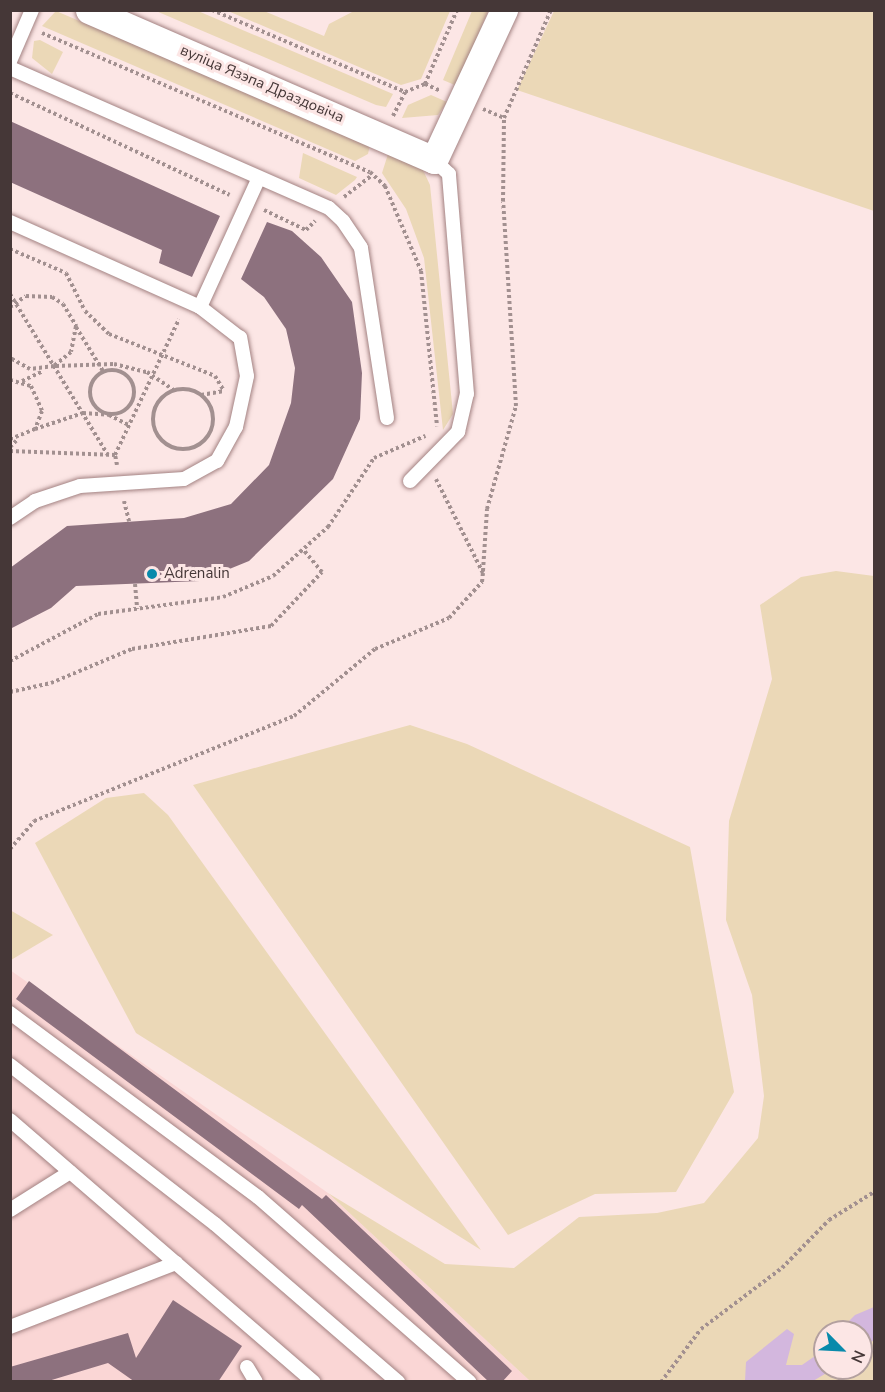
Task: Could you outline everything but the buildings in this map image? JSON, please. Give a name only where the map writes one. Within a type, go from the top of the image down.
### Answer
[{"type":"street","name":"вуліца Язэпа Драздовіча","points":[[89,10],[434,160]]},
{"type":"street","points":[[434,160],[504,10]]},
{"type":"lane","points":[[10,61],[32,10]]},
{"type":"lane","points":[[10,68],[258,180],[329,208],[361,248],[387,418]]},
{"type":"lane","points":[[410,481],[458,432],[467,394],[448,174],[434,160]]},
{"type":"lane","points":[[200,307],[258,180]]},
{"type":"lane","points":[[10,222],[200,307],[240,338],[247,376],[236,427],[217,461],[184,478],[80,486],[35,501],[10,518]]},
{"type":"lane","points":[[10,1012],[258,1197],[468,1382]]},
{"type":"lane","points":[[10,1065],[215,1224],[398,1382]]},
{"type":"lane","points":[[10,1120],[314,1382]]},
{"type":"lane","points":[[10,1210],[70,1172]]},
{"type":"lane","points":[[10,1327],[176,1263]]},
{"type":"lane","points":[[247,1367],[256,1382]]},
{"type":"path","points":[[212,10],[405,92],[425,84],[457,10]]},
{"type":"path","points":[[10,849],[34,821],[294,716],[375,650],[449,618],[482,582],[488,509],[516,406],[503,201],[504,118],[551,10]]},
{"type":"path","points":[[10,661],[98,614],[223,597],[273,576],[328,527],[374,458],[431,434],[437,425],[421,271],[396,203],[370,172],[24,26]]},
{"type":"path","points":[[10,249],[66,273],[85,310],[109,334],[215,376],[224,391]]},
{"type":"path","points":[[10,294],[108,455]]},
{"type":"path","points":[[10,307],[26,296],[52,297],[63,304],[103,371]]},
{"type":"path","points":[[10,449],[115,455],[180,316],[200,307]]},
{"type":"path","points":[[10,380],[22,381],[54,366],[71,352],[76,326]]},
{"type":"path","points":[[10,358],[30,369],[98,363],[152,376],[174,390],[193,390],[212,411],[206,439],[188,449],[169,446],[155,430],[158,401],[174,390]]},
{"type":"path","points":[[10,449],[17,439],[35,429],[83,413],[109,415],[125,410],[134,391],[124,373],[103,371],[92,381],[90,395],[109,415],[129,425]]},
{"type":"path","points":[[22,381],[41,402],[35,429]]},
{"type":"path","points":[[10,439],[17,439]]},
{"type":"path","points":[[429,462],[483,573]]},
{"type":"path","points":[[10,692],[51,683],[132,649],[271,626],[322,572],[303,549]]},
{"type":"path","points":[[135,584],[137,609]]},
{"type":"path","points":[[661,1382],[701,1329],[782,1268],[829,1220],[874,1192]]},
{"type":"shaded area","points":[[56,11],[370,145],[368,154],[355,161],[42,26]]},
{"type":"shaded area","points":[[156,11],[198,11],[393,94],[386,107],[376,105]]},
{"type":"shaded area","points":[[228,11],[264,11],[324,36],[329,24],[354,11],[450,11],[421,79],[401,85]]},
{"type":"shaded area","points":[[472,11],[488,11],[457,86],[443,80]]},
{"type":"shaded area","points":[[554,11],[874,11],[874,211],[517,90]]},
{"type":"shaded area","points":[[40,40],[63,52],[52,74],[32,58],[34,41]]},
{"type":"shaded area","points":[[431,95],[447,102],[438,115],[402,118],[408,105]]},
{"type":"shaded area","points":[[303,153],[357,177],[336,195],[299,178]]},
{"type":"shaded area","points":[[388,154],[423,170],[430,185],[453,414],[443,430],[424,258],[406,209],[382,173]]},
{"type":"shaded area","points":[[836,571],[874,576],[874,1381],[530,1381],[328,1193],[445,1264],[514,1268],[579,1217],[657,1213],[704,1203],[758,1138],[764,1096],[752,995],[726,920],[729,821],[772,679],[760,605],[801,577]]},
{"type":"shaded area","points":[[410,725],[467,744],[690,847],[734,1092],[676,1192],[595,1194],[508,1235],[193,785]]},
{"type":"shaded area","points":[[144,793],[168,815],[481,1250],[136,1033],[35,843],[106,798]]},
{"type":"shaded area","points":[[10,910],[53,935],[11,960],[10,960]]},
{"type":"shaded area","points":[[10,970],[328,1193],[530,1381],[11,1381]]},
{"type":"shaded area","points":[[874,1307],[874,1340],[873,1320],[850,1320],[855,1315]]},
{"type":"shaded area","points":[[787,1329],[794,1334],[786,1365],[802,1365],[813,1357],[815,1380],[745,1381],[746,1362]]},
{"type":"place","name":"Adrenalin","points":[[152,574]]}]
